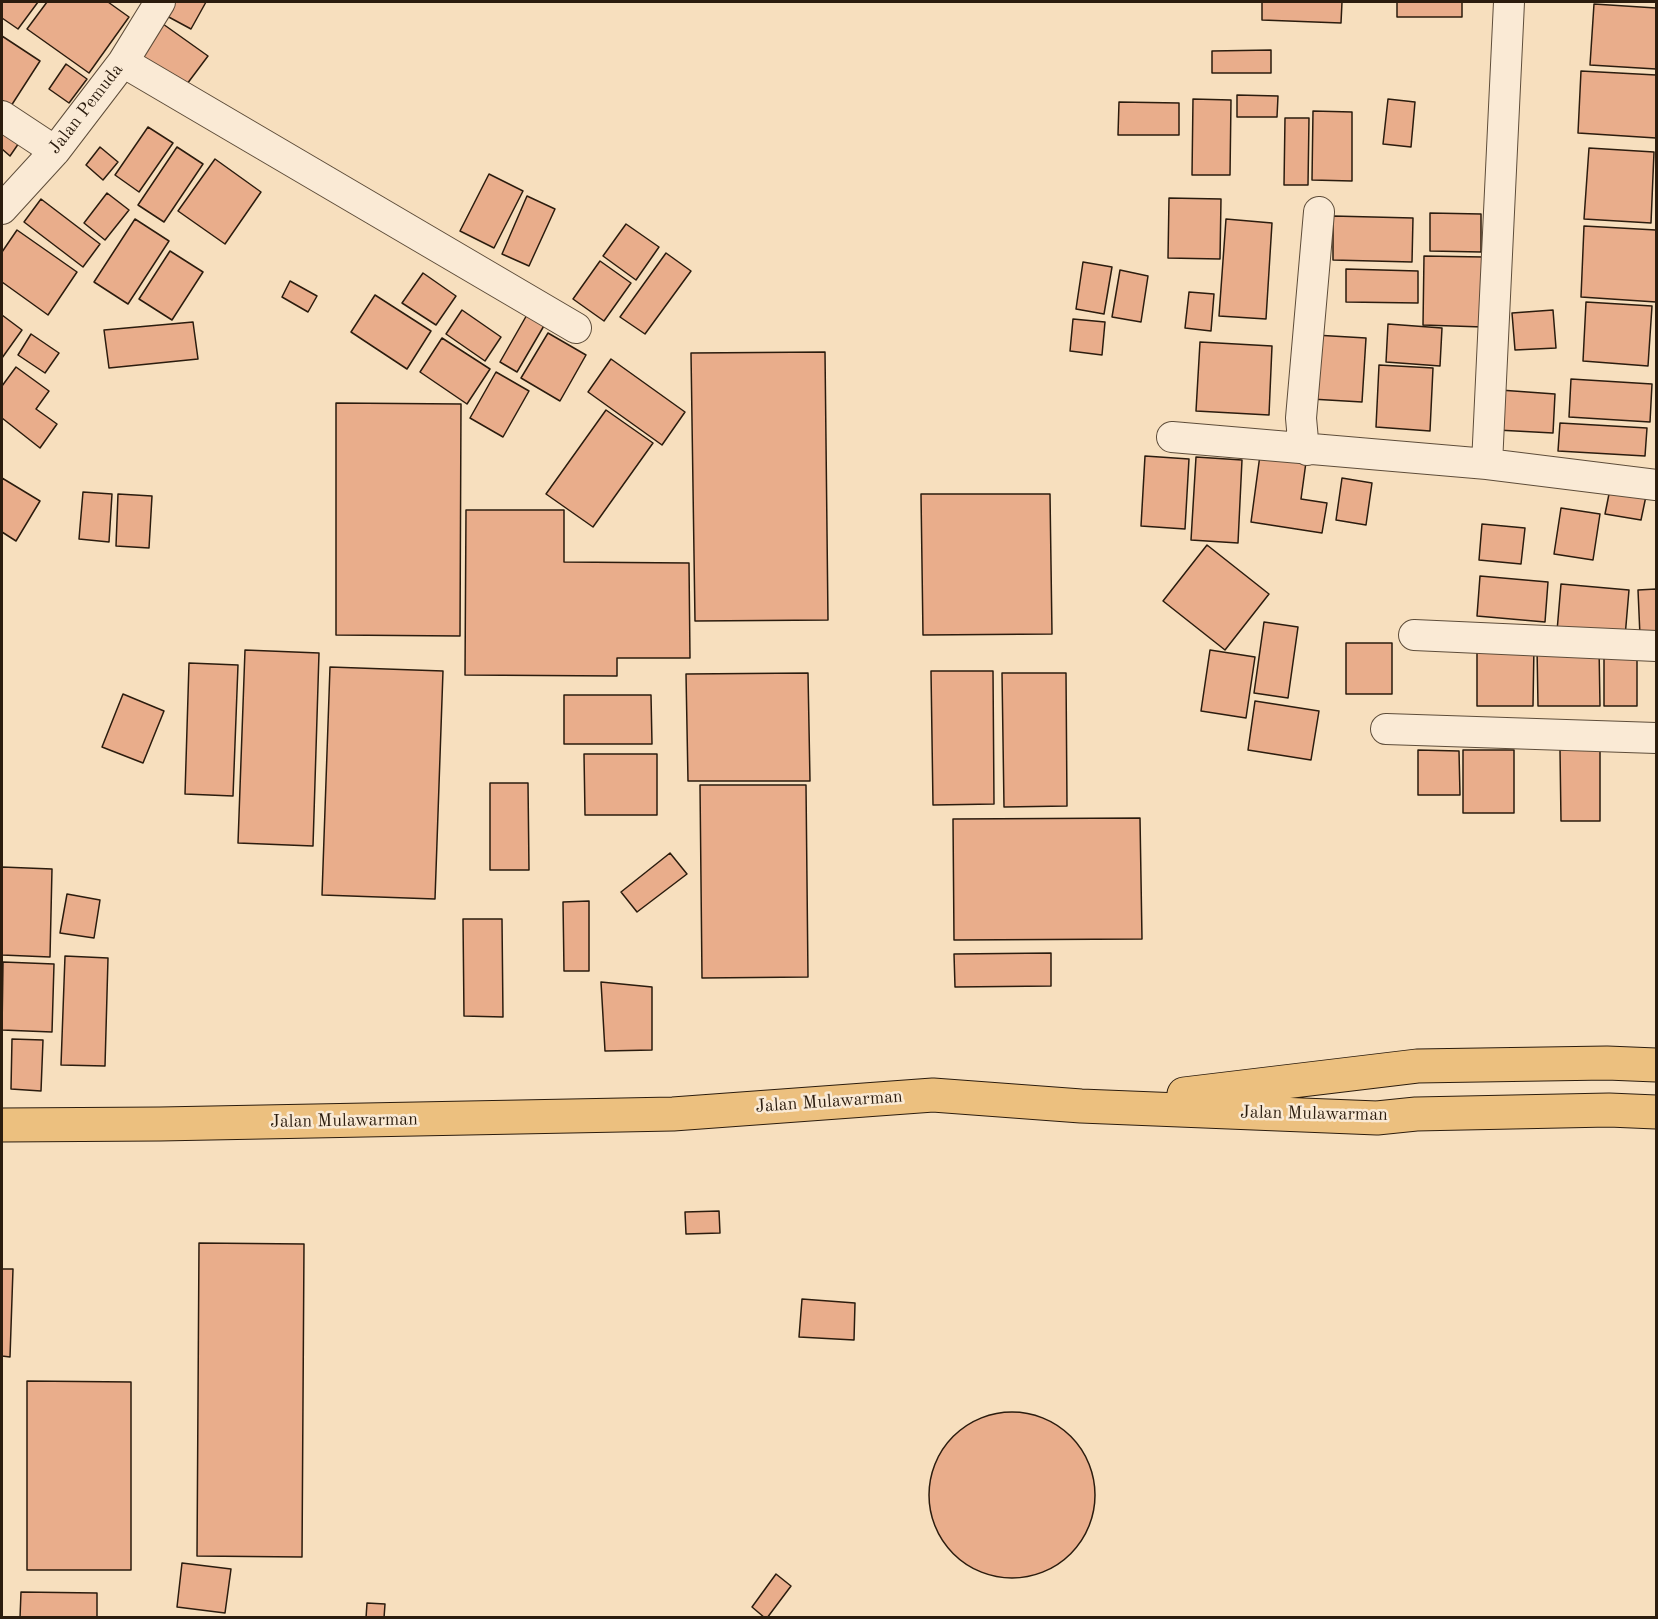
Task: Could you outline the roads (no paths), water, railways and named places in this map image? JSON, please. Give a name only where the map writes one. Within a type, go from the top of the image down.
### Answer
[{"type":"highway","points":[[1081,1106],[1416,1066],[1607,1063],[1656,1065]]},
{"type":"highway","name":"Jalan Mulawarman","points":[[2,1125],[673,1114],[933,1095],[1081,1106],[1377,1118],[1416,1114],[1609,1110],[1656,1112]]},
{"type":"street","name":"Jalan Pemuda","points":[[2,209],[55,151],[123,62],[160,2]]},
{"type":"street","points":[[1487,465],[1509,2]]},
{"type":"street","points":[[123,62],[576,328]]},
{"type":"street","points":[[2,116],[55,151]]},
{"type":"street","points":[[1307,450],[1303,440],[1301,418],[1319,212]]},
{"type":"street","points":[[1172,437],[1487,465],[1656,484]]},
{"type":"street","points":[[1414,635],[1656,646]]},
{"type":"street","points":[[1386,729],[1656,738]]}]
